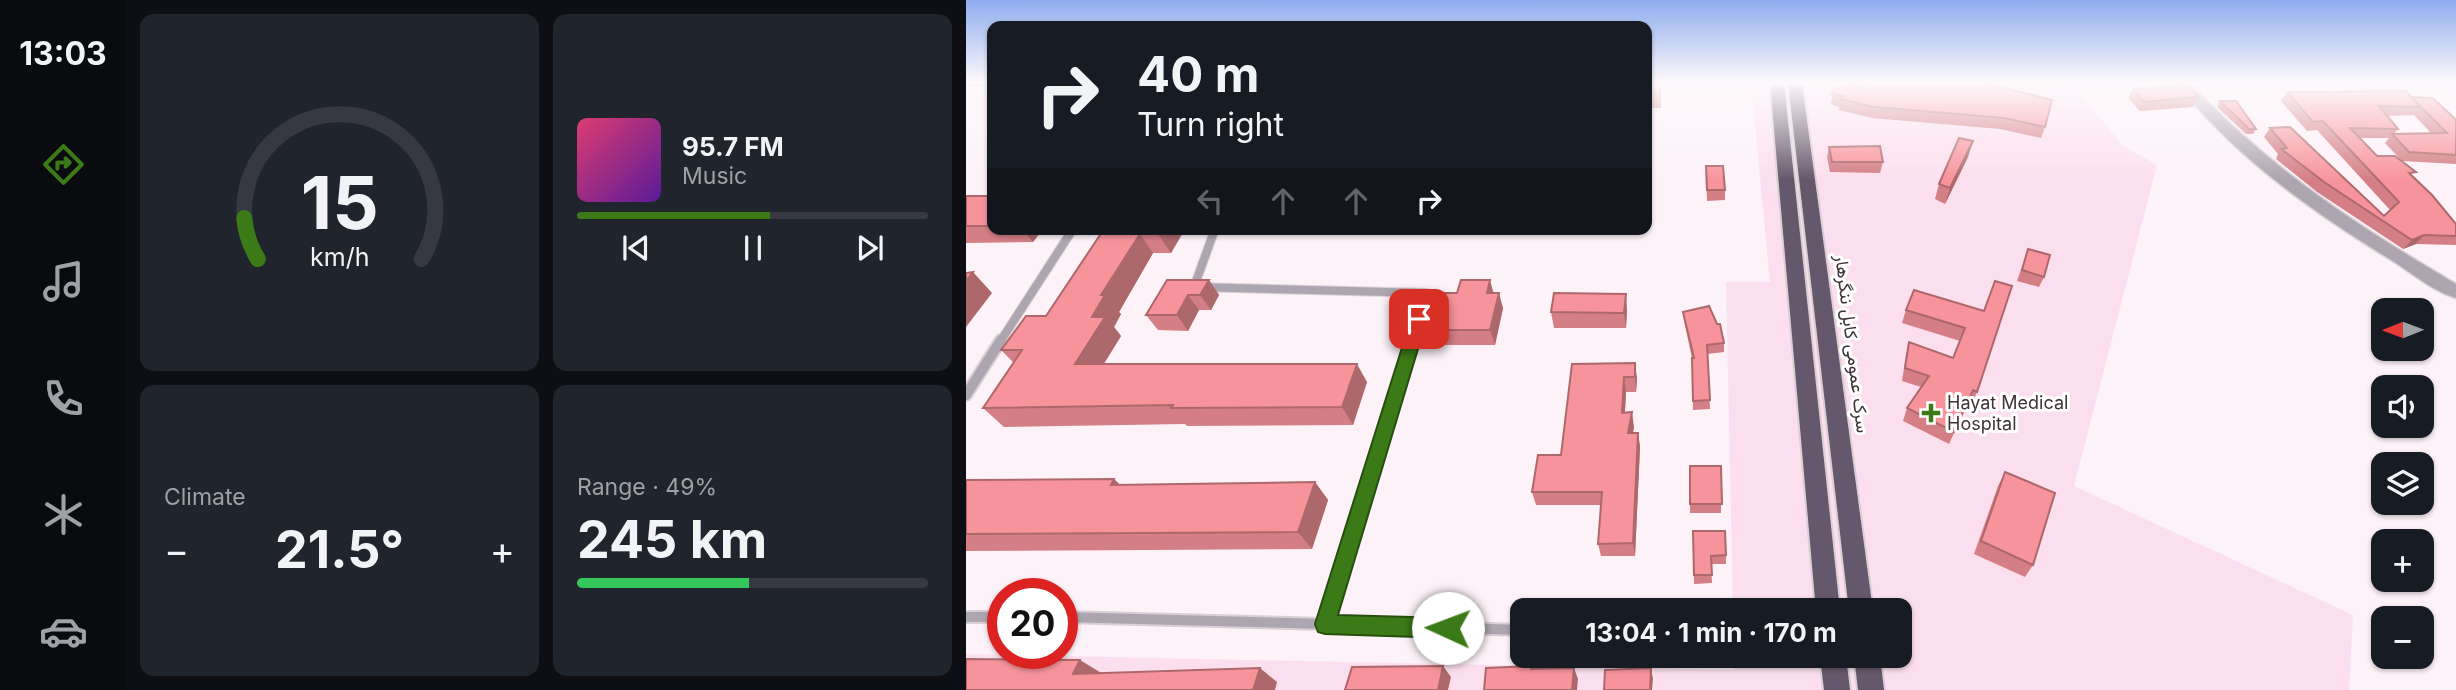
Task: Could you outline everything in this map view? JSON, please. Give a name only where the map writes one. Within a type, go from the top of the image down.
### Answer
[{"type":"highway","points":[[1780,115],[1827,598]]},
{"type":"highway","name":"سرک عمومی کابل ننگرهار","points":[[1798,115],[1859,598]]},
{"type":"highway","points":[[1799,311],[1823,310]]},
{"type":"highway","points":[[1834,668],[1837,690]]},
{"type":"highway","points":[[1868,668],[1871,690]]},
{"type":"street","points":[[2212,115],[2254,154],[2305,194],[2396,257],[2456,292]]},
{"type":"lane","points":[[966,395],[1067,235]]},
{"type":"lane","points":[[1212,235],[1194,288],[1427,293],[1325,624]]},
{"type":"lane","points":[[966,617],[987,617]]},
{"type":"lane","points":[[1078,617],[1510,630]]},
{"type":"shaded area","points":[[1754,115],[2098,115],[2122,145],[2157,165],[2074,486],[2353,615],[2349,690],[966,690],[966,654],[987,654],[987,669],[1078,669],[1078,656],[1510,665],[1510,668],[1912,668],[1912,598],[1733,598],[1726,282],[1770,282]]},
{"type":"building","points":[[1971,115],[2048,115],[2045,127],[2004,118]]},
{"type":"building","points":[[2235,115],[2246,115],[2256,129],[2249,129]]},
{"type":"building","points":[[2307,115],[2387,115],[2398,129],[2350,128],[2377,156],[2395,156],[2416,172],[2409,173],[2456,224],[2456,236],[2424,235],[2412,240],[2324,182],[2281,149],[2287,148],[2270,128],[2290,127],[2384,216],[2399,202],[2323,121],[2313,122]]},
{"type":"building","points":[[2429,115],[2451,115],[2456,120],[2456,155],[2409,152],[2392,134],[2447,133]]},
{"type":"building","points":[[1959,138],[1973,141],[1950,188],[1939,184]]},
{"type":"building","points":[[1880,146],[1883,162],[1832,162],[1829,147]]},
{"type":"building","points":[[1706,166],[1723,166],[1725,190],[1707,190]]},
{"type":"building","points":[[966,196],[987,196],[987,226],[966,226]]},
{"type":"building","points":[[1100,235],[1139,235],[1101,295],[1105,295],[1092,317],[1105,317],[1075,364],[1357,364],[1342,407],[1171,408],[1173,405],[983,408],[1022,350],[1001,350],[1026,316],[1046,316]]},
{"type":"building","points":[[2028,249],[2050,255],[2044,277],[2022,270]]},
{"type":"building","points":[[1167,280],[1209,280],[1200,295],[1188,295],[1177,315],[1146,315]]},
{"type":"building","points":[[1461,280],[1490,280],[1487,293],[1499,293],[1490,330],[1424,330],[1435,293],[1457,293]]},
{"type":"building","points":[[1995,281],[2012,286],[1977,392],[1973,390],[1954,432],[1907,408],[1929,376],[1905,368],[1909,342],[1953,358],[1965,328],[1906,310],[1914,290],[1984,311]]},
{"type":"building","points":[[1554,293],[1626,294],[1624,313],[1551,312]]},
{"type":"building","points":[[1709,306],[1717,324],[1720,324],[1724,343],[1707,345],[1710,400],[1693,401],[1694,358],[1683,312]]},
{"type":"building","points":[[1635,363],[1635,377],[1624,377],[1622,413],[1632,412],[1628,433],[1638,433],[1633,543],[1598,544],[1602,492],[1532,492],[1538,455],[1561,455],[1572,364]]},
{"type":"building","points":[[1690,466],[1721,466],[1722,504],[1690,504]]},
{"type":"building","points":[[2005,472],[2055,493],[2033,565],[1981,541]]},
{"type":"building","points":[[1114,479],[1111,485],[1315,482],[1298,532],[966,534],[966,480]]},
{"type":"building","points":[[1693,531],[1725,531],[1726,555],[1711,556],[1712,575],[1694,575]]},
{"type":"building","points":[[966,659],[987,659],[987,669],[1076,669],[1073,674],[1260,668],[1253,690],[966,690]]},
{"type":"building","points":[[1443,666],[1438,690],[1345,690],[1352,667]]},
{"type":"building","points":[[1486,668],[1574,668],[1572,690],[1484,690]]},
{"type":"building","points":[[1651,668],[1650,690],[1604,690],[1605,670]]},
{"type":"place","name":"Hayat Medical Hospital","points":[[1931,413]]},
{"type":"route","points":[[1419,319],[1325,624],[1448,628]]}]
